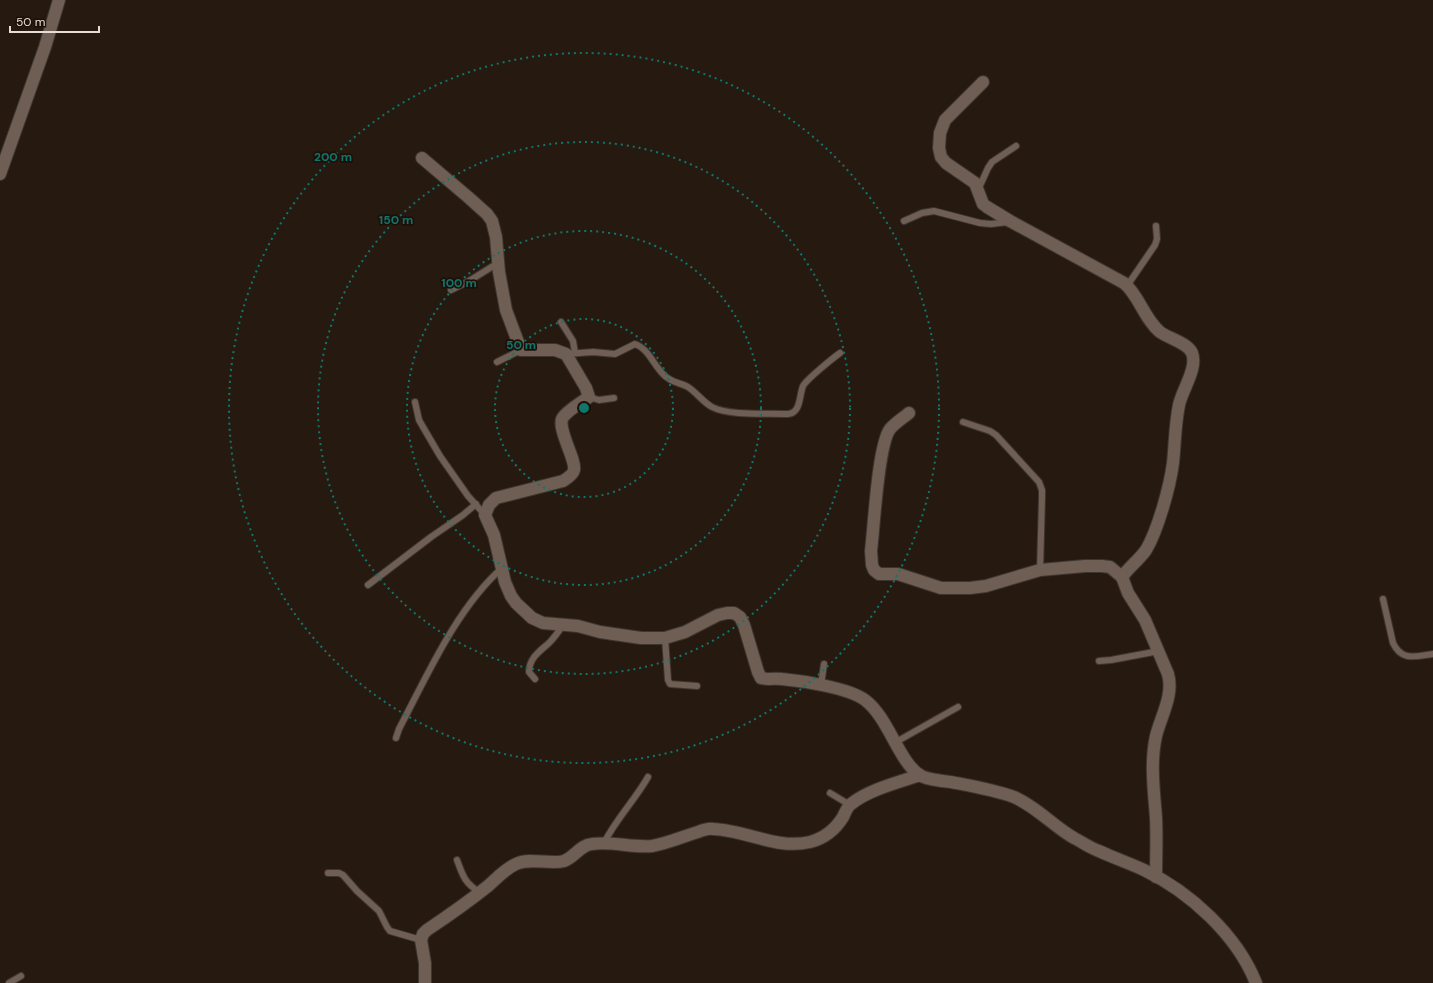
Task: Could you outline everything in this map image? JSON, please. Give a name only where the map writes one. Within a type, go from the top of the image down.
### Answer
[{"type":"street","points":[[0,174],[45,47],[59,0]]},
{"type":"street","points":[[983,82],[945,120],[940,133],[939,148],[941,157],[946,163],[975,183],[983,204],[1010,221],[1119,280],[1127,286],[1150,322],[1160,333],[1189,348],[1192,353],[1193,366],[1179,406],[1172,465],[1162,512],[1146,550],[1122,577]]},
{"type":"street","points":[[422,158],[482,210],[492,221],[496,237],[501,288],[506,310],[521,350],[554,350],[571,353],[589,397],[568,412],[562,419],[563,431],[574,470],[571,474],[563,481],[496,498],[489,505],[485,514],[494,534],[505,582],[511,596],[524,611],[532,618],[543,623],[578,626],[600,632],[641,638],[665,638],[685,632],[718,615],[734,613],[740,617],[744,625],[761,678],[804,682],[858,695],[870,704],[896,742],[912,769],[920,775],[1013,797],[1031,806],[1064,832],[1097,850],[1144,870],[1173,886],[1202,908],[1227,936],[1244,959],[1256,983]]},
{"type":"street","points":[[909,412],[890,429],[886,436],[880,466],[871,551],[874,570],[879,574],[898,574],[942,588],[970,588],[1000,583],[1026,573],[1040,570],[1102,566],[1110,567],[1122,577],[1128,593],[1145,620],[1170,681],[1168,698],[1156,736],[1153,761],[1157,840],[1156,876]]},
{"type":"street","points":[[425,983],[425,963],[421,940],[423,934],[457,910],[503,872],[516,864],[524,862],[564,861],[584,845],[604,843],[621,846],[652,846],[711,828],[744,833],[766,841],[786,843],[809,842],[820,839],[830,833],[850,805],[873,792],[920,775]]},
{"type":"lane","points":[[978,190],[992,162],[1016,146]]},
{"type":"lane","points":[[904,221],[927,211],[980,223],[991,224],[1010,221]]},
{"type":"lane","points":[[1127,286],[1155,245],[1157,239],[1156,226]]},
{"type":"lane","points":[[451,290],[469,282],[498,263]]},
{"type":"lane","points":[[561,322],[573,341],[571,353],[593,352],[615,354],[635,344],[644,349],[659,371],[666,378],[687,387],[711,406],[720,410],[733,412],[792,414],[796,410],[804,385],[840,352]]},
{"type":"lane","points":[[497,362],[521,350]]},
{"type":"lane","points":[[589,397],[599,400],[614,398]]},
{"type":"lane","points":[[415,402],[419,420],[440,456],[468,496],[485,514]]},
{"type":"lane","points":[[963,422],[990,431],[1039,482],[1042,490],[1040,570]]},
{"type":"lane","points":[[368,585],[476,504]]},
{"type":"lane","points":[[396,738],[428,673],[457,622],[489,580],[502,568]]},
{"type":"lane","points":[[1382,599],[1393,643],[1396,648],[1404,656],[1433,654]]},
{"type":"lane","points":[[535,679],[529,672],[531,663],[540,649],[549,643],[563,624]]},
{"type":"lane","points":[[665,638],[668,680],[670,684],[696,686]]},
{"type":"lane","points":[[1099,661],[1159,651]]},
{"type":"lane","points":[[821,685],[824,664]]},
{"type":"lane","points":[[896,742],[958,707]]},
{"type":"lane","points":[[604,843],[613,827],[648,777]]},
{"type":"lane","points":[[830,793],[850,805]]},
{"type":"lane","points":[[457,860],[464,879],[468,885],[479,892]]},
{"type":"lane","points":[[328,873],[339,873],[343,875],[357,891],[379,911],[386,927],[390,931],[421,940]]},
{"type":"lane","points":[[9,983],[21,976]]}]
